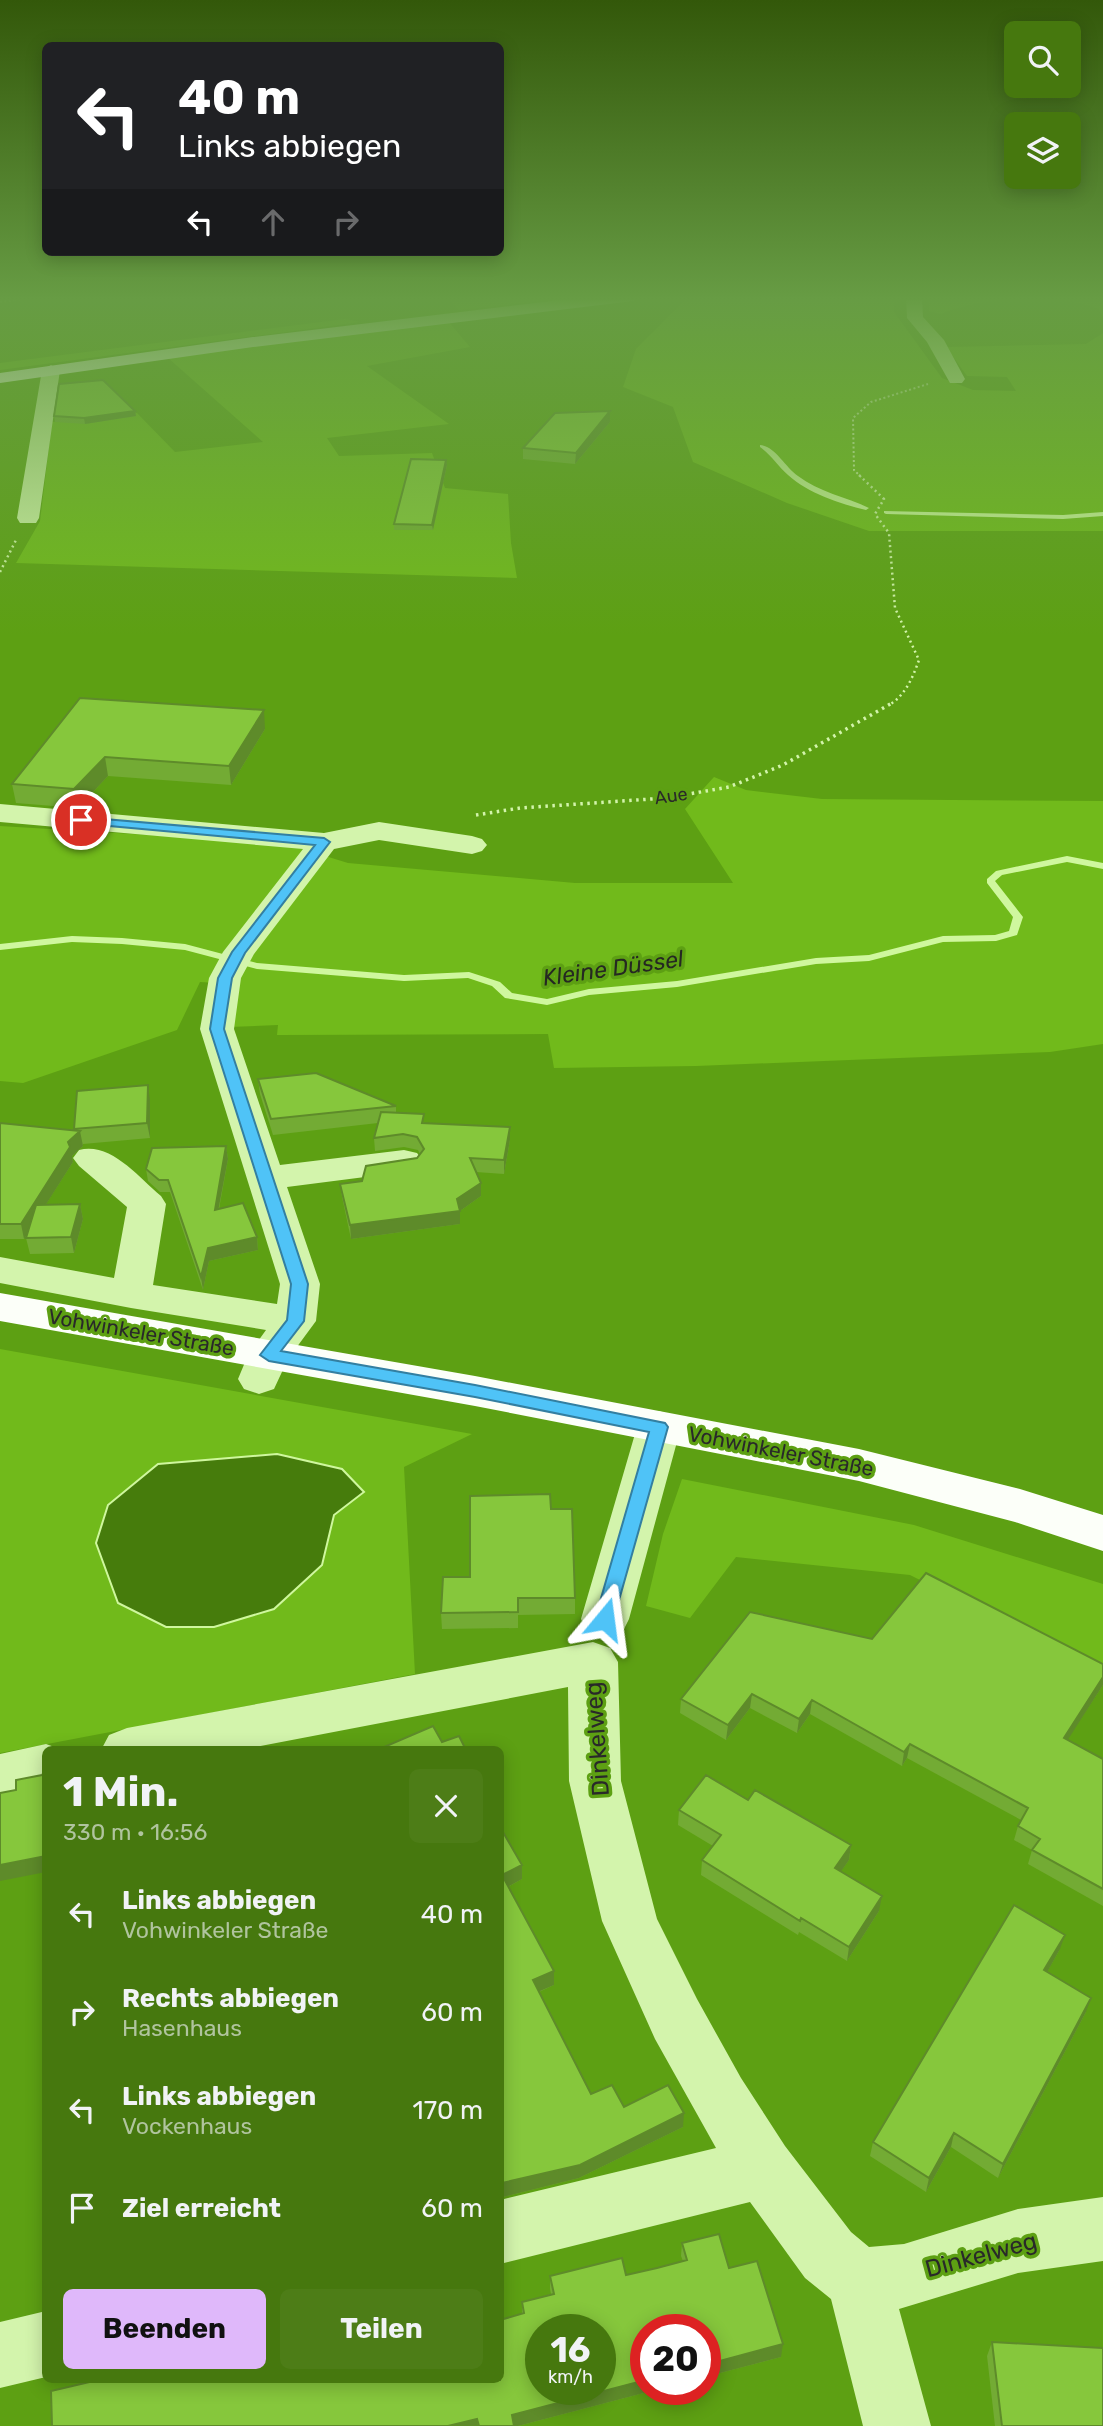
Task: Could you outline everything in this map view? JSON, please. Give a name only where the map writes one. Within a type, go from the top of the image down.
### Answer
[{"type":"main road","name":"Vohwinkeler Straße","points":[[0,1307],[264,1367],[475,1391],[859,1465],[1020,1506],[1103,1533]]},
{"type":"street","points":[[28,518],[45,409]]},
{"type":"street","points":[[0,813],[324,842],[379,831],[472,845]]},
{"type":"street","points":[[264,1367],[295,1321],[300,1284],[217,1029],[232,965],[324,842]]},
{"type":"street","name":"Vohwinkeler Straße","points":[[92,1158],[147,1203],[131,1295]]},
{"type":"street","points":[[267,1178],[404,1161]]},
{"type":"street","name":"Vohwinkeler Straße","points":[[0,1270],[131,1295],[295,1321]]},
{"type":"street","points":[[605,1619],[659,1427]]},
{"type":"street","name":"Dinkelweg","points":[[148,1746],[593,1662],[595,1781],[630,1921],[676,2019],[720,2099],[763,2168],[828,2255],[859,2280],[904,2276],[1018,2241],[1103,2229]]},
{"type":"street","points":[[504,2231],[763,2168]]},
{"type":"street","points":[[859,2280],[897,2426]]},
{"type":"street","points":[[0,2355],[42,2345]]},
{"type":"path","name":"Aue","points":[[469,816],[520,808],[666,798],[729,787],[783,765],[898,700],[914,677],[919,660],[895,608],[889,533],[875,514],[884,499],[854,470],[853,418],[863,409]]},
{"type":"path","points":[[0,572],[28,518]]},
{"type":"shaded area","points":[[226,409],[428,409],[449,424],[327,438],[339,456],[432,453],[445,488],[508,494],[511,543],[517,578],[16,563],[40,521],[52,422],[137,413],[175,452],[263,442]]},
{"type":"shaded area","points":[[674,409],[1103,409],[1103,531],[869,531],[787,503],[693,462]]},
{"type":"shaded area","points":[[714,777],[746,790],[822,799],[1103,801],[1103,1044],[1050,1052],[696,1066],[554,1068],[548,1034],[277,1035],[278,1025],[229,1027],[233,984],[200,982],[177,1030],[23,1083],[0,1081],[0,826],[283,843],[348,863],[575,883],[733,883],[685,809]]},
{"type":"shaded area","points":[[0,1349],[472,1434],[404,1467],[415,1674],[0,1753]]},
{"type":"shaded area","points":[[277,1454],[342,1469],[364,1492],[334,1515],[322,1565],[274,1609],[214,1627],[166,1627],[118,1603],[96,1543],[108,1505],[158,1464]]},
{"type":"shaded area","points":[[682,1479],[914,1525],[1103,1584],[1103,1672],[910,1575],[736,1557],[690,1618],[646,1606],[663,1534]]},
{"type":"building","points":[[55,409],[135,411],[84,418],[54,416]]},
{"type":"building","points":[[610,411],[576,453],[523,448],[555,413]]},
{"type":"building","points":[[411,459],[446,460],[432,525],[394,524]]},
{"type":"building","points":[[80,698],[264,710],[229,766],[105,757],[74,789],[12,784]]},
{"type":"building","points":[[316,1073],[396,1106],[271,1119],[258,1079]]},
{"type":"building","points":[[148,1085],[147,1123],[74,1129],[77,1091]]},
{"type":"building","points":[[381,1112],[424,1114],[422,1123],[510,1127],[504,1160],[470,1158],[481,1183],[457,1199],[460,1211],[350,1225],[340,1184],[362,1181],[366,1166],[417,1158],[424,1149],[417,1137],[403,1134],[374,1138]]},
{"type":"building","points":[[0,1123],[80,1131],[68,1142],[70,1147],[21,1224],[0,1224]]},
{"type":"building","points":[[226,1146],[215,1210],[243,1203],[257,1237],[208,1248],[201,1277],[168,1180],[159,1180],[146,1169],[152,1148]]},
{"type":"building","points":[[80,1204],[71,1237],[26,1238],[36,1205]]},
{"type":"building","points":[[550,1494],[551,1509],[572,1509],[575,1598],[518,1598],[518,1612],[441,1613],[443,1577],[470,1577],[470,1496]]},
{"type":"building","points":[[926,1573],[1103,1664],[1103,1677],[1064,1738],[1103,1759],[1103,1889],[1032,1850],[1040,1839],[1018,1826],[1028,1808],[910,1744],[904,1752],[812,1700],[799,1719],[752,1694],[728,1725],[681,1699],[750,1612],[872,1639]]},
{"type":"building","points":[[433,1726],[442,1742],[459,1736],[464,1746],[386,1746]]},
{"type":"building","points":[[42,1775],[42,1857],[0,1865],[0,1793],[16,1790],[16,1780]]},
{"type":"building","points":[[706,1775],[748,1800],[755,1790],[851,1845],[835,1868],[882,1896],[849,1947],[801,1918],[800,1921],[702,1860],[721,1835],[679,1810]]},
{"type":"building","points":[[504,1834],[522,1865],[504,1874]]},
{"type":"building","points":[[504,1879],[554,1971],[533,1980],[591,2094],[612,2085],[624,2107],[668,2085],[684,2113],[580,2165],[504,2183]]},
{"type":"building","points":[[1014,1905],[1065,1935],[1044,1970],[1091,1998],[1003,2164],[954,2133],[929,2178],[873,2142]]},
{"type":"building","points":[[719,2234],[729,2268],[757,2261],[783,2344],[721,2361],[721,2314],[630,2314],[630,2384],[616,2388],[616,2314],[525,2314],[525,2405],[550,2405],[512,2415],[514,2426],[479,2426],[477,2419],[448,2426],[52,2426],[51,2391],[85,2383],[504,2383],[504,2319],[524,2313],[522,2302],[554,2294],[550,2276],[622,2258],[626,2275],[687,2260],[682,2243]]},
{"type":"building","points":[[992,2342],[1103,2348],[1103,2426],[1002,2426]]},
{"type":"waterway","points":[[762,446],[801,481],[839,500],[866,508]]},
{"type":"waterway","points":[[886,512],[1063,517],[1103,514]]},
{"type":"waterway","name":"Kleine Düssel","points":[[0,947],[72,939],[122,941],[185,947],[257,966],[404,978],[469,975],[496,984],[509,996],[547,1002],[589,992],[677,984],[816,961],[869,958],[943,939],[996,938],[1013,933],[1018,917],[990,881],[999,873],[1067,859],[1103,866]]},
{"type":"route","points":[[81,820],[324,842],[239,952],[225,978],[217,1029],[300,1284],[295,1321],[269,1355],[659,1427],[605,1619]]}]
